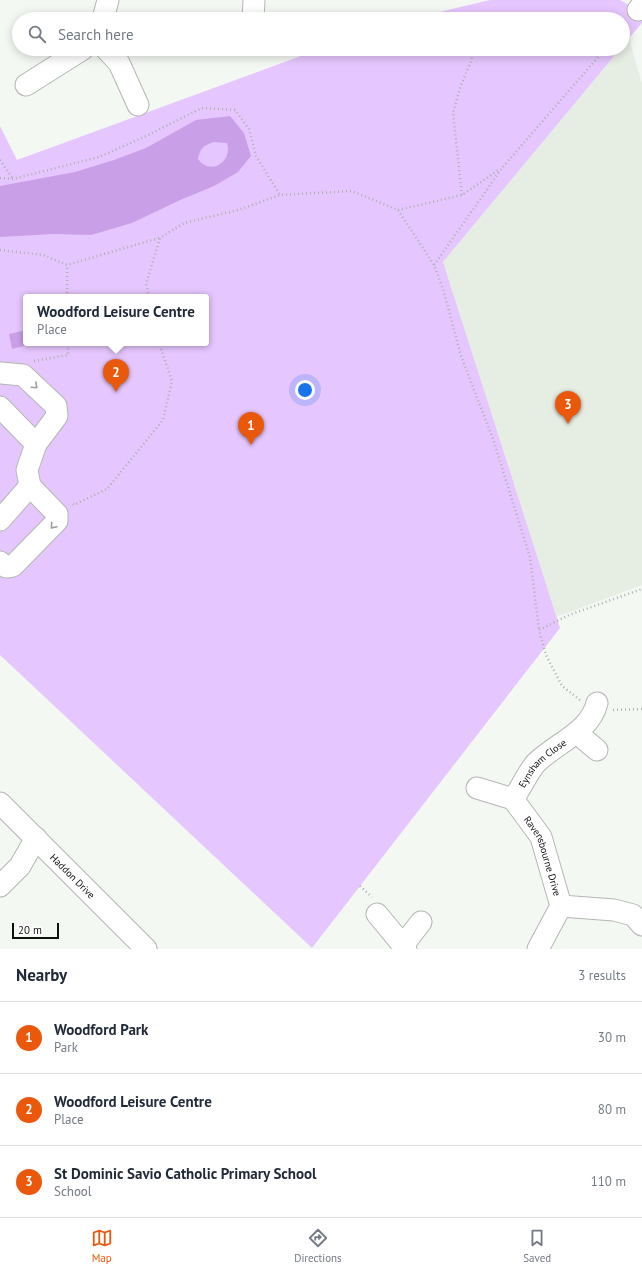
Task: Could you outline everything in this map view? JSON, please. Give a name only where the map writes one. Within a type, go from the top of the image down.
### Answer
[{"type":"street","points":[[105,12],[108,0]]},
{"type":"street","points":[[254,0],[254,12]]},
{"type":"street","points":[[26,85],[72,56]]},
{"type":"street","points":[[112,56],[119,63],[138,105]]},
{"type":"street","points":[[0,373],[23,375],[56,406],[57,416],[36,444],[27,470],[30,486],[55,511],[57,514],[57,521],[13,566],[6,567],[0,562]]},
{"type":"street","points":[[0,407],[36,444]]},
{"type":"street","points":[[0,520],[30,486]]},
{"type":"street","name":"Eynsham Close","points":[[514,799],[536,763],[577,732],[596,707]]},
{"type":"street","name":"Eynsham Close","points":[[577,732],[597,750]]},
{"type":"street","points":[[477,788],[514,799]]},
{"type":"street","name":"Ravensbourne Drive","points":[[514,799],[541,837],[561,906],[538,949]]},
{"type":"street","name":"Haddon Drive","points":[[0,803],[146,949]]},
{"type":"street","points":[[0,886],[20,866],[36,838]]},
{"type":"street","points":[[561,906],[614,910],[633,915],[642,925]]},
{"type":"street","points":[[377,914],[405,947],[421,922]]},
{"type":"path","points":[[462,195],[453,113],[461,86],[472,59],[472,56]]},
{"type":"path","points":[[434,265],[502,168],[599,56]]},
{"type":"path","points":[[0,178],[13,179],[98,157],[146,136],[202,108],[235,110],[249,129],[256,156],[280,195]]},
{"type":"path","points":[[0,160],[13,179]]},
{"type":"path","points":[[398,210],[462,195],[502,168]]},
{"type":"path","points":[[0,250],[43,255],[67,265],[160,238],[184,223],[238,210],[280,195],[352,191],[398,210],[434,265],[444,292],[461,356],[493,439],[530,557],[539,630],[546,655],[562,686],[596,707],[642,709]]},
{"type":"path","points":[[148,294],[146,284],[160,238]]},
{"type":"path","points":[[66,294],[67,265]]},
{"type":"path","points":[[33,361],[68,355],[68,346]]},
{"type":"path","points":[[69,500],[74,505],[107,489],[163,420],[172,381],[160,346]]},
{"type":"path","points":[[539,630],[569,615],[642,589]]},
{"type":"shaded area","points":[[490,0],[620,0],[642,13],[642,23],[630,37],[630,12],[439,12]]},
{"type":"shaded area","points":[[630,42],[642,84],[642,585],[556,617],[443,262],[614,56],[630,56]]},
{"type":"shaded area","points":[[301,56],[614,56],[443,262],[560,628],[312,948],[0,655],[0,126],[17,160]]},
{"type":"shaded area","points":[[230,116],[244,133],[251,156],[238,172],[214,186],[132,223],[91,235],[53,234],[0,237],[0,186],[75,172],[114,160],[146,148],[196,120]],"holes":[[[214,142],[227,143],[227,156],[224,161],[219,164],[208,166],[203,164],[198,159],[201,150],[208,144]]]},
{"type":"shaded area","points":[[23,331],[24,346],[12,349],[9,334]]},
{"type":"place","name":"Woodford Leisure Centre","points":[[116,392]]},
{"type":"place","name":"St Dominic Savio Catholic Primary School","points":[[568,424]]},
{"type":"place","name":"Woodford Park","points":[[251,445]]}]
